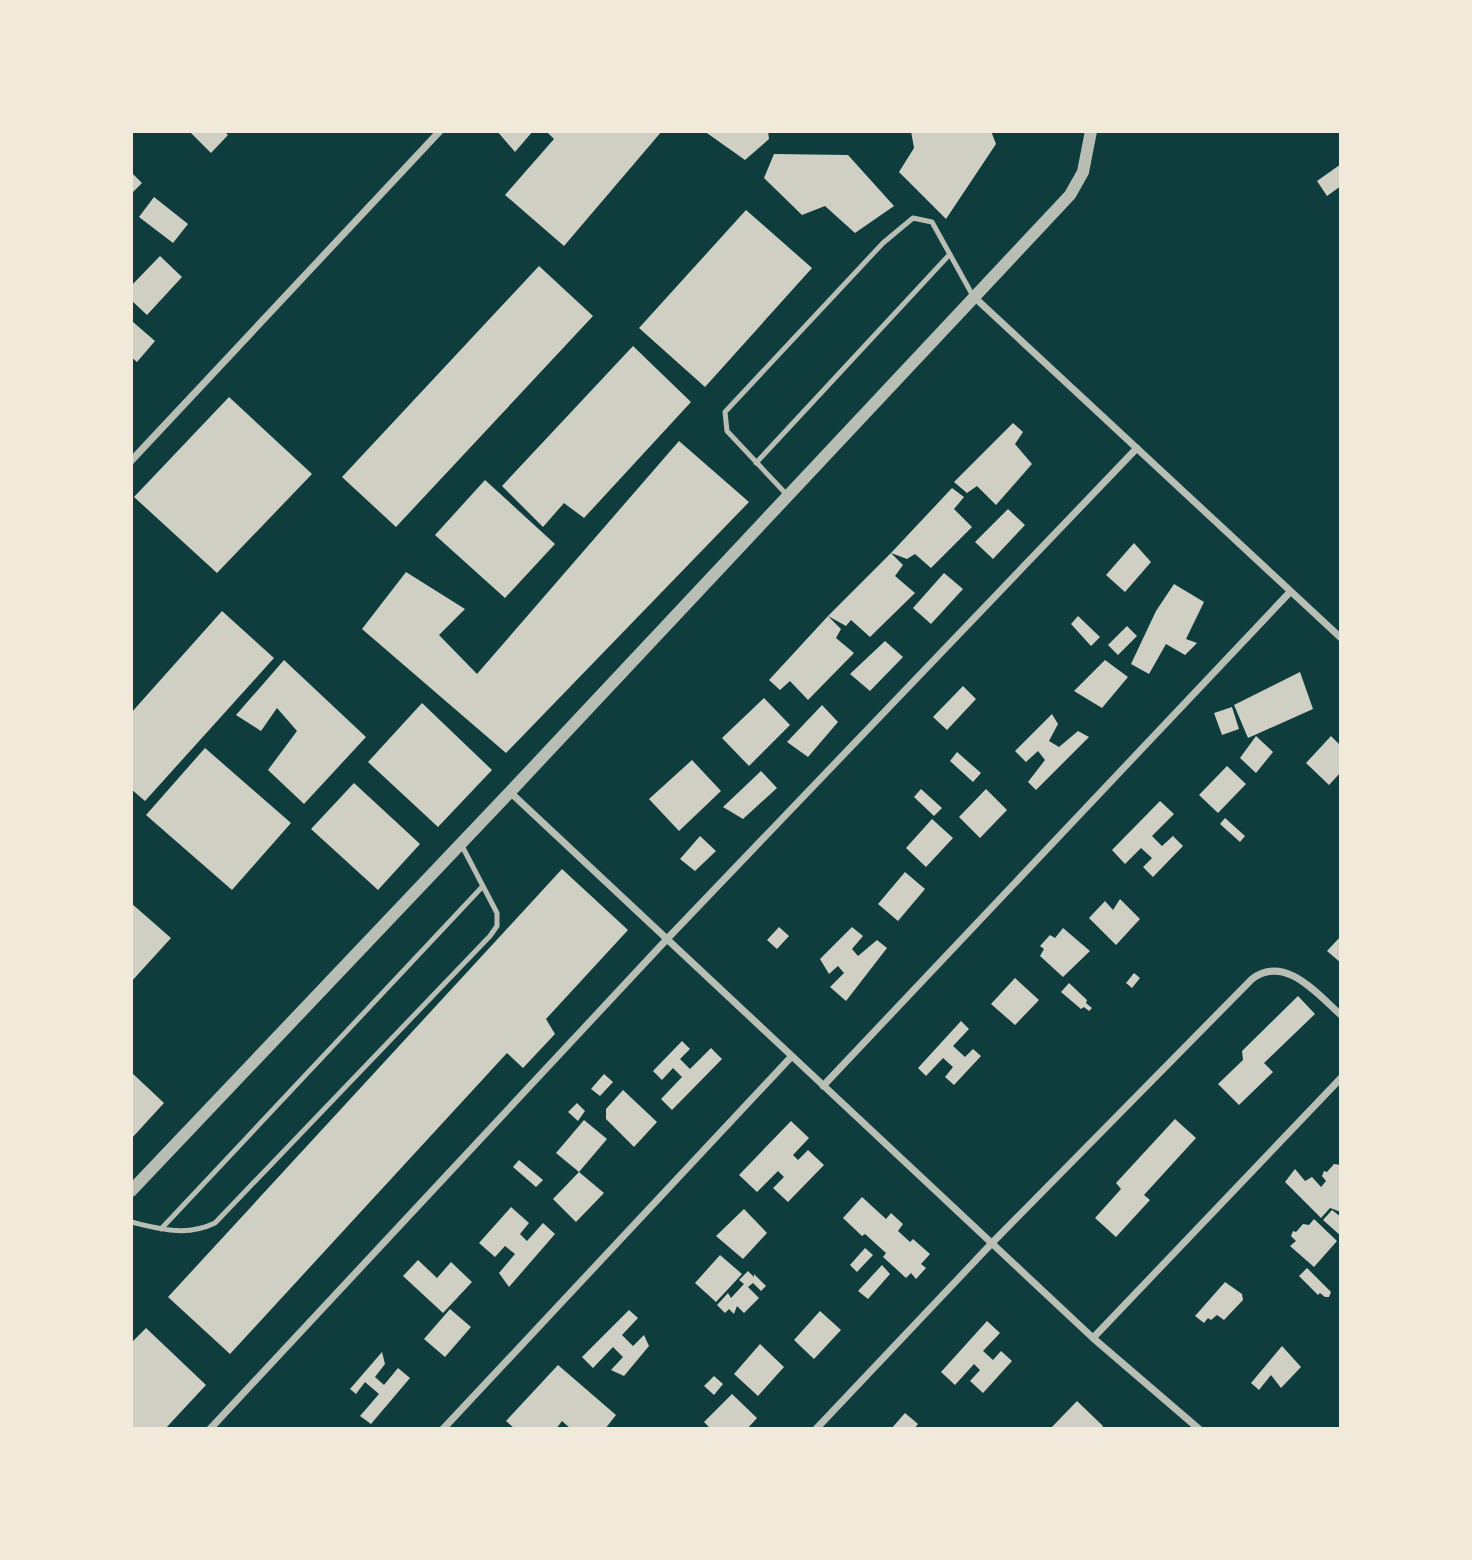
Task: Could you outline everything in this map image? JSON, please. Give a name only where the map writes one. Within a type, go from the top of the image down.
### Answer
[{"type":"street","points":[[131,461],[440,131]]},
{"type":"street","points":[[131,1191],[1070,195],[1083,172],[1091,131]]},
{"type":"street","points":[[973,296],[1341,638]]},
{"type":"street","points":[[210,1429],[667,939],[1137,448]]},
{"type":"street","points":[[823,1086],[1290,592]]},
{"type":"street","points":[[510,792],[1093,1338],[1199,1429]]},
{"type":"street","points":[[816,1429],[992,1243],[1260,973],[1281,971],[1293,974],[1341,1014]]},
{"type":"street","points":[[443,1429],[792,1056]]},
{"type":"street","points":[[1093,1338],[1341,1078]]},
{"type":"lane","points":[[788,496],[727,431],[725,412],[883,243],[913,218],[932,222],[973,296]]},
{"type":"lane","points":[[756,463],[950,254]]},
{"type":"lane","points":[[131,1222],[176,1232],[201,1230],[215,1223],[490,936],[497,926],[497,913],[461,844]]},
{"type":"lane","points":[[161,1229],[483,886]]},
{"type":"building","points":[[189,131],[224,131],[228,135],[211,153]]},
{"type":"building","points":[[497,131],[533,131],[515,152]]},
{"type":"building","points":[[546,131],[662,131],[564,246],[505,195],[554,139]]},
{"type":"building","points":[[704,131],[768,131],[769,139],[745,160]]},
{"type":"building","points":[[911,131],[991,131],[996,144],[946,219],[899,172],[914,148]]},
{"type":"building","points":[[774,154],[848,155],[894,206],[855,233],[825,206],[802,215],[764,178]]},
{"type":"building","points":[[1341,164],[1341,186],[1327,196],[1317,181]]},
{"type":"building","points":[[131,172],[142,183],[131,194]]},
{"type":"building","points":[[154,197],[188,224],[173,243],[139,217]]},
{"type":"building","points":[[746,210],[812,268],[705,387],[639,328]]},
{"type":"building","points":[[160,256],[182,277],[147,315],[131,300],[131,286]]},
{"type":"building","points":[[539,266],[593,316],[396,527],[342,477]]},
{"type":"building","points":[[133,322],[155,341],[137,362],[131,357]]},
{"type":"building","points":[[633,346],[691,402],[584,518],[564,503],[543,527],[502,486]]},
{"type":"building","points":[[229,397],[312,474],[217,573],[134,497]]},
{"type":"building","points":[[1013,423],[1023,432],[1015,444],[1032,464],[996,505],[977,486],[967,493],[954,482]]},
{"type":"building","points":[[679,441],[749,502],[506,753],[362,629],[406,572],[465,609],[439,635],[477,674]]},
{"type":"building","points":[[485,480],[555,544],[505,598],[435,535]]},
{"type":"building","points":[[952,488],[964,497],[954,509],[972,527],[931,568],[915,554],[907,559],[891,553]]},
{"type":"building","points":[[1008,509],[1025,525],[993,559],[975,542]]},
{"type":"building","points":[[1134,543],[1151,562],[1125,592],[1106,575]]},
{"type":"building","points":[[891,553],[903,565],[895,576],[915,593],[870,637],[851,620],[846,626],[828,616]]},
{"type":"building","points":[[944,573],[963,589],[931,624],[913,608]]},
{"type":"building","points":[[1174,584],[1204,602],[1186,639],[1197,643],[1185,655],[1166,644],[1149,674],[1131,664],[1156,611]]},
{"type":"building","points":[[222,611],[274,658],[145,801],[131,789],[131,713]]},
{"type":"building","points":[[828,616],[841,629],[836,638],[854,653],[808,700],[790,681],[780,690],[769,680]]},
{"type":"building","points":[[1078,616],[1100,637],[1091,646],[1071,624]]},
{"type":"building","points":[[1127,626],[1137,636],[1118,655],[1108,645]]},
{"type":"building","points":[[885,641],[903,657],[870,691],[850,674]]},
{"type":"building","points":[[284,660],[366,737],[304,804],[268,770],[297,731],[277,708],[261,731],[236,715]]},
{"type":"building","points":[[1105,660],[1128,677],[1102,708],[1074,691]]},
{"type":"building","points":[[1300,672],[1313,709],[1248,738],[1234,705]]},
{"type":"building","points":[[963,686],[976,699],[947,730],[933,717]]},
{"type":"building","points":[[764,698],[790,725],[749,766],[722,738]]},
{"type":"building","points":[[422,703],[492,770],[438,827],[368,762]]},
{"type":"building","points":[[822,705],[838,722],[808,757],[787,742]]},
{"type":"building","points":[[1232,707],[1239,729],[1222,735],[1214,713]]},
{"type":"building","points":[[1052,714],[1058,724],[1049,741],[1059,747],[1078,731],[1089,737],[1036,790],[1028,782],[1045,760],[1038,751],[1026,762],[1015,751]]},
{"type":"building","points":[[1256,736],[1273,752],[1256,773],[1240,758]]},
{"type":"building","points":[[1331,736],[1341,746],[1341,772],[1329,785],[1306,763]]},
{"type":"building","points":[[205,748],[291,823],[232,890],[146,815]]},
{"type":"building","points":[[957,752],[981,773],[973,782],[950,761]]},
{"type":"building","points":[[692,760],[721,791],[679,831],[649,799]]},
{"type":"building","points":[[1227,766],[1246,784],[1218,813],[1199,795]]},
{"type":"building","points":[[761,771],[777,788],[743,819],[723,807]]},
{"type":"building","points":[[354,783],[420,844],[378,890],[311,829]]},
{"type":"building","points":[[921,789],[942,808],[934,816],[914,797]]},
{"type":"building","points":[[986,789],[1007,810],[980,838],[959,817]]},
{"type":"building","points":[[1160,801],[1174,814],[1152,836],[1162,846],[1173,836],[1183,846],[1153,877],[1143,867],[1152,858],[1141,848],[1125,864],[1112,850]]},
{"type":"building","points":[[1225,818],[1245,836],[1240,842],[1220,824]]},
{"type":"building","points":[[932,819],[953,838],[926,867],[906,848]]},
{"type":"building","points":[[700,836],[716,851],[695,871],[680,859]]},
{"type":"building","points":[[562,869],[628,930],[546,1019],[555,1034],[523,1068],[507,1053],[230,1354],[168,1297]]},
{"type":"building","points":[[905,872],[925,889],[898,921],[878,904]]},
{"type":"building","points":[[1120,899],[1140,919],[1116,945],[1089,918],[1105,901],[1113,910]]},
{"type":"building","points":[[131,903],[171,938],[131,982]]},
{"type":"building","points":[[779,927],[789,936],[777,949],[767,940]]},
{"type":"building","points":[[852,927],[863,936],[852,949],[858,956],[877,940],[887,948],[846,1001],[830,987],[844,973],[838,966],[829,974],[820,959]]},
{"type":"building","points":[[1063,928],[1090,951],[1063,977],[1040,956],[1044,949],[1040,946],[1050,935],[1055,938]]},
{"type":"building","points":[[1341,936],[1341,963],[1327,951]]},
{"type":"building","points":[[1134,973],[1140,978],[1132,988],[1126,983]]},
{"type":"building","points":[[1015,978],[1039,1000],[1015,1025],[991,1004]]},
{"type":"building","points":[[1069,983],[1087,1000],[1086,1003],[1092,1008],[1089,1011],[1084,1007],[1081,1009],[1061,992]]},
{"type":"building","points":[[1298,996],[1315,1014],[1264,1063],[1273,1072],[1239,1105],[1218,1084],[1243,1060],[1242,1051]]},
{"type":"building","points":[[961,1021],[969,1029],[953,1046],[965,1057],[973,1049],[981,1056],[954,1085],[945,1077],[953,1067],[943,1058],[926,1076],[918,1068]]},
{"type":"building","points":[[682,1041],[690,1049],[680,1059],[690,1069],[711,1048],[722,1059],[672,1110],[661,1099],[682,1077],[673,1068],[662,1080],[653,1071]]},
{"type":"building","points":[[131,1072],[164,1103],[131,1139]]},
{"type":"building","points":[[604,1074],[613,1082],[600,1096],[591,1089]]},
{"type":"building","points":[[623,1090],[657,1122],[634,1147],[606,1119],[606,1109]]},
{"type":"building","points":[[577,1103],[585,1111],[578,1121],[568,1112]]},
{"type":"building","points":[[1175,1119],[1196,1138],[1144,1195],[1150,1200],[1116,1237],[1095,1218],[1121,1189],[1116,1183]]},
{"type":"building","points":[[584,1120],[607,1139],[579,1172],[556,1153]]},
{"type":"building","points":[[791,1121],[809,1138],[793,1155],[798,1160],[808,1150],[824,1165],[788,1202],[773,1188],[784,1177],[778,1171],[757,1192],[739,1175]]},
{"type":"building","points":[[519,1160],[543,1180],[536,1187],[513,1167]]},
{"type":"building","points":[[1334,1164],[1341,1165],[1341,1212],[1330,1208],[1321,1218],[1285,1182],[1295,1169],[1305,1181],[1312,1177],[1321,1187],[1326,1181],[1322,1176],[1324,1171],[1327,1172]]},
{"type":"building","points":[[579,1172],[604,1193],[576,1222],[553,1199]]},
{"type":"building","points":[[862,1197],[886,1219],[891,1213],[903,1224],[898,1231],[910,1242],[913,1239],[930,1254],[921,1264],[926,1268],[916,1279],[911,1273],[906,1278],[883,1257],[886,1253],[843,1218]]},
{"type":"building","points":[[511,1207],[529,1223],[520,1234],[527,1241],[543,1223],[555,1234],[509,1287],[499,1273],[515,1254],[505,1246],[495,1257],[479,1243]]},
{"type":"building","points":[[744,1209],[767,1233],[743,1259],[716,1236]]},
{"type":"building","points":[[1332,1210],[1341,1217],[1341,1236],[1323,1220]]},
{"type":"building","points":[[1314,1219],[1337,1241],[1314,1267],[1290,1246],[1296,1241],[1291,1236],[1293,1231],[1296,1232],[1303,1224],[1309,1225]]},
{"type":"building","points":[[865,1248],[873,1255],[857,1272],[850,1265]]},
{"type":"building","points":[[720,1255],[742,1274],[716,1302],[695,1283]]},
{"type":"building","points":[[418,1260],[437,1278],[451,1262],[472,1282],[443,1313],[403,1276]]},
{"type":"building","points":[[882,1265],[890,1274],[868,1299],[858,1291]]},
{"type":"building","points":[[1307,1268],[1331,1292],[1329,1297],[1320,1293],[1318,1295],[1299,1276]]},
{"type":"building","points":[[748,1271],[766,1286],[761,1291],[753,1283],[748,1287],[759,1298],[744,1313],[737,1306],[734,1314],[729,1309],[725,1313],[717,1305],[728,1293],[731,1298],[744,1284],[739,1280]]},
{"type":"building","points":[[1225,1282],[1242,1294],[1243,1300],[1224,1320],[1217,1315],[1211,1320],[1208,1318],[1204,1323],[1195,1316]]},
{"type":"building","points":[[450,1309],[471,1327],[445,1357],[424,1339]]},
{"type":"building","points":[[629,1310],[638,1318],[622,1335],[633,1346],[644,1335],[649,1346],[624,1376],[611,1370],[623,1357],[613,1347],[593,1368],[582,1357]]},
{"type":"building","points":[[820,1311],[841,1330],[814,1359],[794,1340]]},
{"type":"building","points":[[987,1321],[1000,1333],[983,1351],[993,1360],[1001,1351],[1012,1361],[983,1393],[970,1381],[980,1370],[974,1364],[955,1385],[941,1372]]},
{"type":"building","points":[[146,1328],[206,1385],[165,1429],[131,1429],[131,1343]]},
{"type":"building","points":[[760,1344],[784,1367],[758,1396],[734,1374]]},
{"type":"building","points":[[1282,1346],[1301,1367],[1281,1388],[1271,1375],[1259,1390],[1251,1383]]},
{"type":"building","points":[[382,1352],[385,1364],[375,1377],[384,1385],[398,1368],[410,1378],[371,1424],[360,1416],[379,1394],[365,1382],[356,1394],[350,1389]]},
{"type":"building","points":[[558,1365],[616,1415],[605,1429],[571,1429],[562,1421],[556,1429],[515,1429],[506,1421]]},
{"type":"building","points":[[714,1376],[723,1384],[714,1395],[704,1386]]},
{"type":"building","points":[[732,1394],[757,1418],[747,1429],[711,1429],[704,1422]]},
{"type":"building","points":[[1077,1401],[1103,1426],[1102,1429],[1050,1429]]},
{"type":"building","points":[[905,1413],[918,1424],[914,1429],[891,1429]]}]
